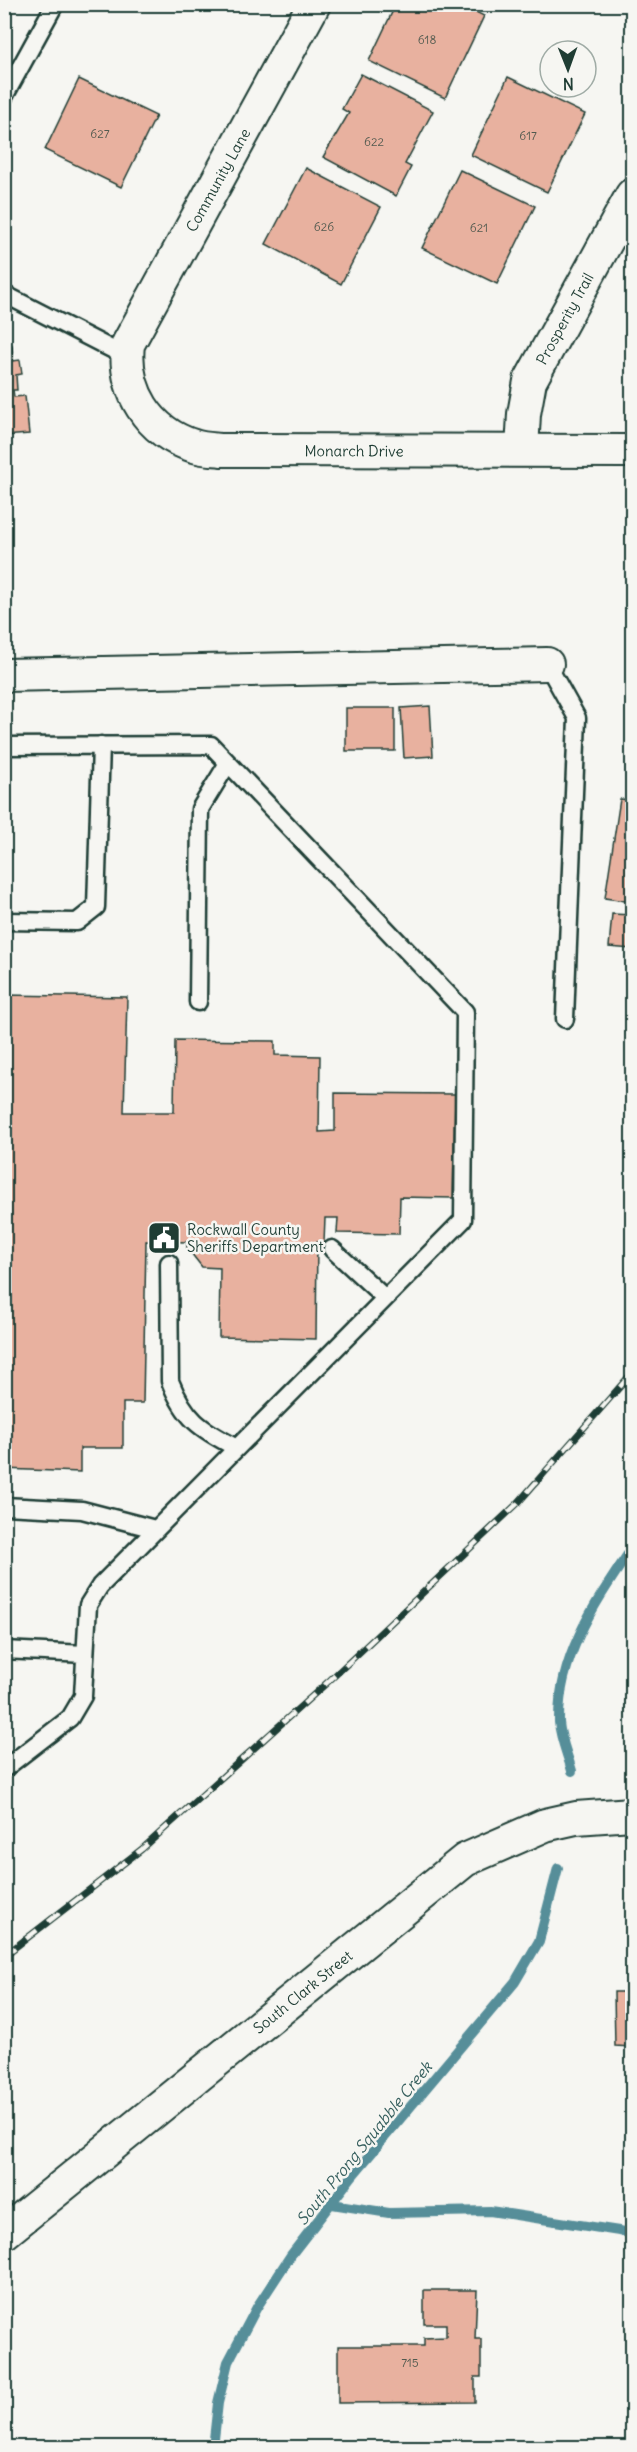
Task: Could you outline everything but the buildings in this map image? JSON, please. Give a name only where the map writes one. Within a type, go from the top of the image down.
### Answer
[{"type":"street","name":"Community Lane","points":[[127,357],[128,344],[314,4]]},
{"type":"street","name":"Prosperity Trail","points":[[522,450],[524,414],[530,381],[633,195]]},
{"type":"street","name":"Monarch Drive","points":[[127,357],[131,390],[148,416],[167,433],[194,447],[222,450],[633,451]]},
{"type":"street","points":[[4,675],[547,664]]},
{"type":"street","name":"South Clark Street","points":[[4,2233],[465,1860],[545,1826],[576,1818],[633,1814]]},
{"type":"lane","points":[[4,97],[54,4]]},
{"type":"lane","points":[[4,294],[127,357]]},
{"type":"lane","points":[[547,664],[578,718],[565,1018]]},
{"type":"lane","points":[[4,921],[77,922],[96,908],[101,745]]},
{"type":"lane","points":[[4,746],[211,745],[465,1012],[463,1220],[235,1447],[100,1586],[88,1605],[83,1696],[70,1718],[4,1769]]},
{"type":"lane","points":[[198,1002],[200,809],[228,763]]},
{"type":"lane","points":[[332,1249],[385,1298]]},
{"type":"lane","points":[[169,1263],[170,1381],[176,1399],[189,1417],[207,1432],[235,1447]]},
{"type":"lane","points":[[4,1506],[82,1510],[155,1529]]},
{"type":"lane","points":[[4,1650],[86,1654]]},
{"type":"waterway","name":"South Prong Squabble Creek","points":[[572,1771],[562,1741],[559,1722],[560,1698],[565,1674],[572,1652],[593,1609],[632,1548]]},
{"type":"waterway","name":"South Prong Squabble Creek","points":[[213,2448],[218,2403],[228,2362],[257,2307],[291,2255],[353,2175],[515,1982],[539,1941],[558,1868]]},
{"type":"waterway","points":[[332,2204],[389,2213],[490,2211],[632,2233]]},
{"type":"railway","points":[[4,1956],[142,1849],[330,1680],[517,1504],[632,1373]]},
{"type":"place","name":"Rockwall County Sheriffs Department","points":[[164,1238]]}]
